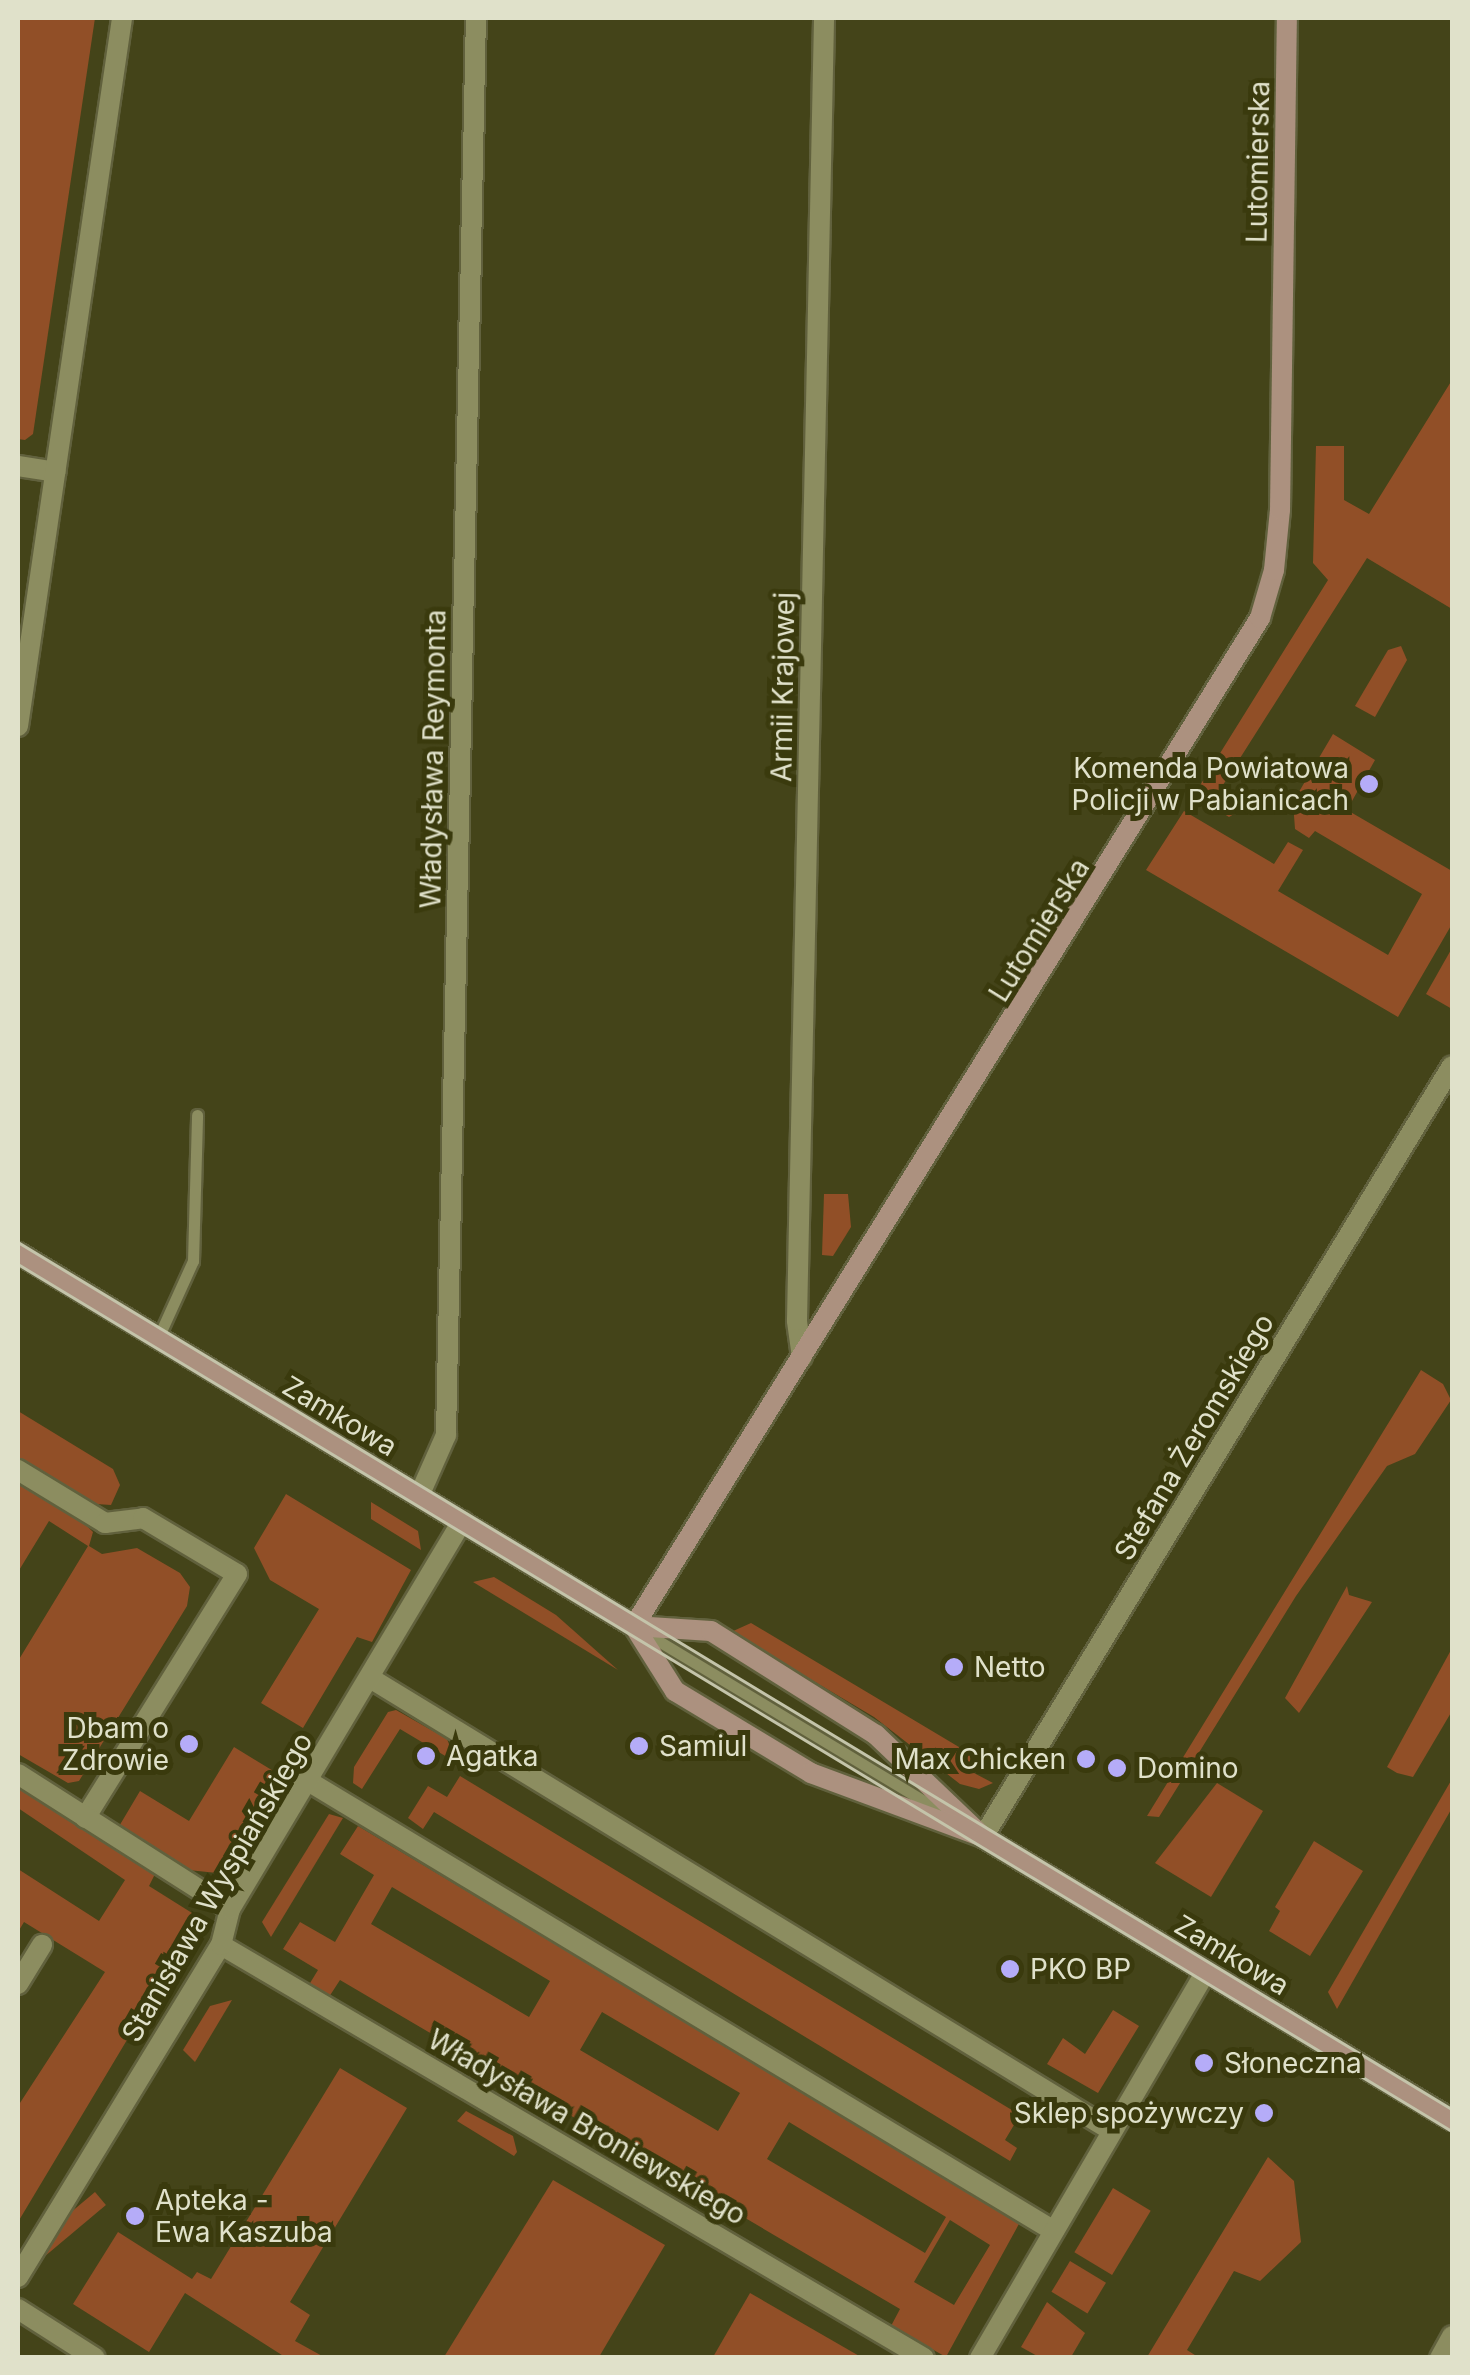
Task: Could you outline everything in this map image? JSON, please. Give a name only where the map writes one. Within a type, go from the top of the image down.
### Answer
[{"type":"street","points":[[18,726],[122,18]]},
{"type":"street","name":"Władysława Reymonta","points":[[419,1496],[446,1435],[476,18]]},
{"type":"street","name":"Armii Krajowej","points":[[802,1357],[796,1320],[824,18]]},
{"type":"street","name":"Lutomierska","points":[[634,1626],[1241,657],[1264,607],[1280,510],[1288,18]]},
{"type":"street","points":[[18,466],[56,472]]},
{"type":"street","name":"Stefana Żeromskiego","points":[[983,1837],[1452,1066]]},
{"type":"street","name":"Zamkowa","points":[[18,1254],[634,1626],[675,1691],[811,1773],[983,1837],[1452,2120]]},
{"type":"street","points":[[18,1470],[105,1524],[143,1518],[237,1574],[85,1818]]},
{"type":"street","name":"Stanisława Wyspiańskiego","points":[[18,2277],[221,1945],[230,1909],[462,1522]]},
{"type":"street","name":"Zamkowa","points":[[634,1626],[693,1626],[752,1656],[876,1735],[983,1837]]},
{"type":"street","points":[[370,1678],[1112,2131]]},
{"type":"street","points":[[18,1774],[230,1909]]},
{"type":"street","points":[[308,1781],[1054,2231]]},
{"type":"street","points":[[18,1984],[42,1945]]},
{"type":"street","name":"Władysława Broniewskiego","points":[[221,1945],[924,2358]]},
{"type":"street","points":[[980,2358],[1206,1972]]},
{"type":"street","points":[[18,2309],[96,2358]]},
{"type":"street","points":[[1440,2358],[1452,2336]]},
{"type":"lane","points":[[158,1338],[193,1261],[197,1115]]},
{"type":"lane","points":[[634,1626],[983,1837]]},
{"type":"shaded area","points":[[18,18],[95,18],[33,434],[25,440],[18,439]]},
{"type":"shaded area","points":[[1452,380],[1452,609],[1367,558],[1216,796],[1239,811],[1229,817],[1194,795],[1328,580],[1313,563],[1316,446],[1344,446],[1344,500],[1369,514]]},
{"type":"shaded area","points":[[1401,646],[1407,660],[1375,717],[1355,706],[1388,650]]},
{"type":"shaded area","points":[[1333,734],[1375,760],[1347,810],[1452,871],[1452,924],[1398,1017],[1146,870],[1184,811],[1274,864],[1288,842],[1303,850],[1278,891],[1388,955],[1422,894],[1315,831],[1309,838],[1295,829],[1293,802]]},
{"type":"shaded area","points":[[1452,948],[1452,1009],[1426,994]]},
{"type":"shaded area","points":[[824,1194],[848,1194],[851,1227],[833,1256],[822,1255]]},
{"type":"shaded area","points":[[1421,1370],[1443,1384],[1451,1400],[1415,1454],[1387,1466],[1296,1596],[1159,1817],[1147,1816]]},
{"type":"shaded area","points":[[18,1411],[113,1469],[120,1485],[111,1505],[96,1504],[18,1457]]},
{"type":"shaded area","points":[[18,1484],[86,1525],[93,1532],[89,1546],[102,1554],[137,1548],[180,1573],[190,1587],[187,1606],[79,1781],[68,1783],[18,1754],[18,1661],[88,1546],[49,1521],[18,1572]]},
{"type":"shaded area","points":[[286,1494],[411,1570],[372,1642],[357,1637],[303,1728],[261,1703],[319,1609],[270,1580],[254,1548]]},
{"type":"shaded area","points":[[371,1502],[418,1531],[421,1550],[371,1519]]},
{"type":"shaded area","points":[[494,1577],[556,1615],[618,1670],[473,1582]]},
{"type":"shaded area","points":[[1347,1586],[1349,1595],[1372,1602],[1299,1713],[1285,1698]]},
{"type":"shaded area","points":[[751,1623],[969,1753],[974,1773],[993,1783],[979,1789],[960,1784],[874,1717],[731,1632]]},
{"type":"shaded area","points":[[1451,1650],[1452,1711],[1413,1777],[1397,1773],[1387,1767]]},
{"type":"shaded area","points":[[396,1710],[447,1739],[451,1749],[447,1757],[400,1729],[362,1789],[353,1783],[354,1767],[388,1712]]},
{"type":"shaded area","points":[[234,1747],[275,1772],[235,1838],[242,1854],[227,1874],[188,1870],[118,1828],[140,1791],[189,1821]]},
{"type":"shaded area","points":[[460,1776],[1020,2115],[1005,2140],[1017,2148],[1010,2161],[434,1812],[423,1829],[408,1818],[428,1786],[447,1797]]},
{"type":"shaded area","points":[[1452,1779],[1452,1808],[1337,2009],[1328,1992]]},
{"type":"shaded area","points":[[1217,1783],[1263,1811],[1211,1897],[1155,1863]]},
{"type":"shaded area","points":[[18,1785],[155,1874],[149,1886],[200,1918],[18,2222],[18,2106],[105,1972],[24,1922],[18,1932],[18,1869],[99,1921],[125,1880],[18,1808]]},
{"type":"shaded area","points":[[329,1814],[343,1818],[271,1937],[262,1922]]},
{"type":"shaded area","points":[[358,1826],[1020,2222],[946,2357],[891,2326],[900,2309],[340,1980],[327,2000],[307,1988],[318,1970],[283,1949],[300,1922],[335,1942],[374,1875],[340,1854]],"holes":[[[392,1887],[550,1981],[529,2017],[371,1924]],[[602,2012],[740,2093],[718,2131],[580,2050]],[[789,2122],[946,2217],[925,2253],[767,2159]],[[950,2220],[990,2245],[954,2305],[914,2282]]]},
{"type":"shaded area","points":[[1314,1841],[1363,1871],[1310,1956],[1269,1931],[1280,1911],[1275,1907]]},
{"type":"shaded area","points":[[232,2000],[195,2062],[183,2050],[210,2006]]},
{"type":"shaded area","points":[[1113,2010],[1139,2026],[1098,2093],[1047,2064],[1063,2038],[1085,2054]]},
{"type":"shaded area","points":[[340,2068],[407,2108],[290,2302],[310,2315],[295,2341],[324,2357],[285,2357],[185,2293],[149,2352],[73,2304],[118,2232],[192,2279],[197,2272],[211,2279]]},
{"type":"shaded area","points":[[466,2111],[513,2136],[517,2152],[514,2156],[457,2121]]},
{"type":"shaded area","points":[[1268,2157],[1294,2181],[1301,2242],[1260,2281],[1234,2271],[1187,2350],[1198,2357],[1147,2357]]},
{"type":"shaded area","points":[[553,2180],[665,2245],[599,2357],[444,2357]]},
{"type":"shaded area","points":[[1113,2188],[1151,2211],[1112,2275],[1074,2252]]},
{"type":"shaded area","points":[[95,2192],[106,2205],[42,2259],[31,2246]]},
{"type":"shaded area","points":[[1070,2261],[1106,2283],[1087,2313],[1051,2292]]},
{"type":"shaded area","points":[[750,2293],[861,2357],[713,2357]]},
{"type":"shaded area","points":[[1047,2302],[1085,2333],[1071,2357],[1039,2357],[1021,2347]]},
{"type":"tram line","points":[[18,1242],[1452,2109]]},
{"type":"tram line","points":[[18,1264],[1452,2131]]},
{"type":"place","name":"Komenda Powiatowa Policji w Pabianicach","points":[[1369,784]]},
{"type":"place","name":"Netto","points":[[954,1667]]},
{"type":"place","name":"Dbam o Zdrowie","points":[[189,1744]]},
{"type":"place","name":"Samiul","points":[[639,1746]]},
{"type":"place","name":"Agatka","points":[[426,1756]]},
{"type":"place","name":"Max Chicken","points":[[1086,1759]]},
{"type":"place","name":"Domino","points":[[1117,1768]]},
{"type":"place","name":"PKO BP","points":[[1010,1969]]},
{"type":"place","name":"Słoneczna","points":[[1204,2063]]},
{"type":"place","name":"Sklep spożywczy","points":[[1264,2113]]},
{"type":"place","name":"Apteka - Ewa Kaszuba","points":[[135,2216]]}]
